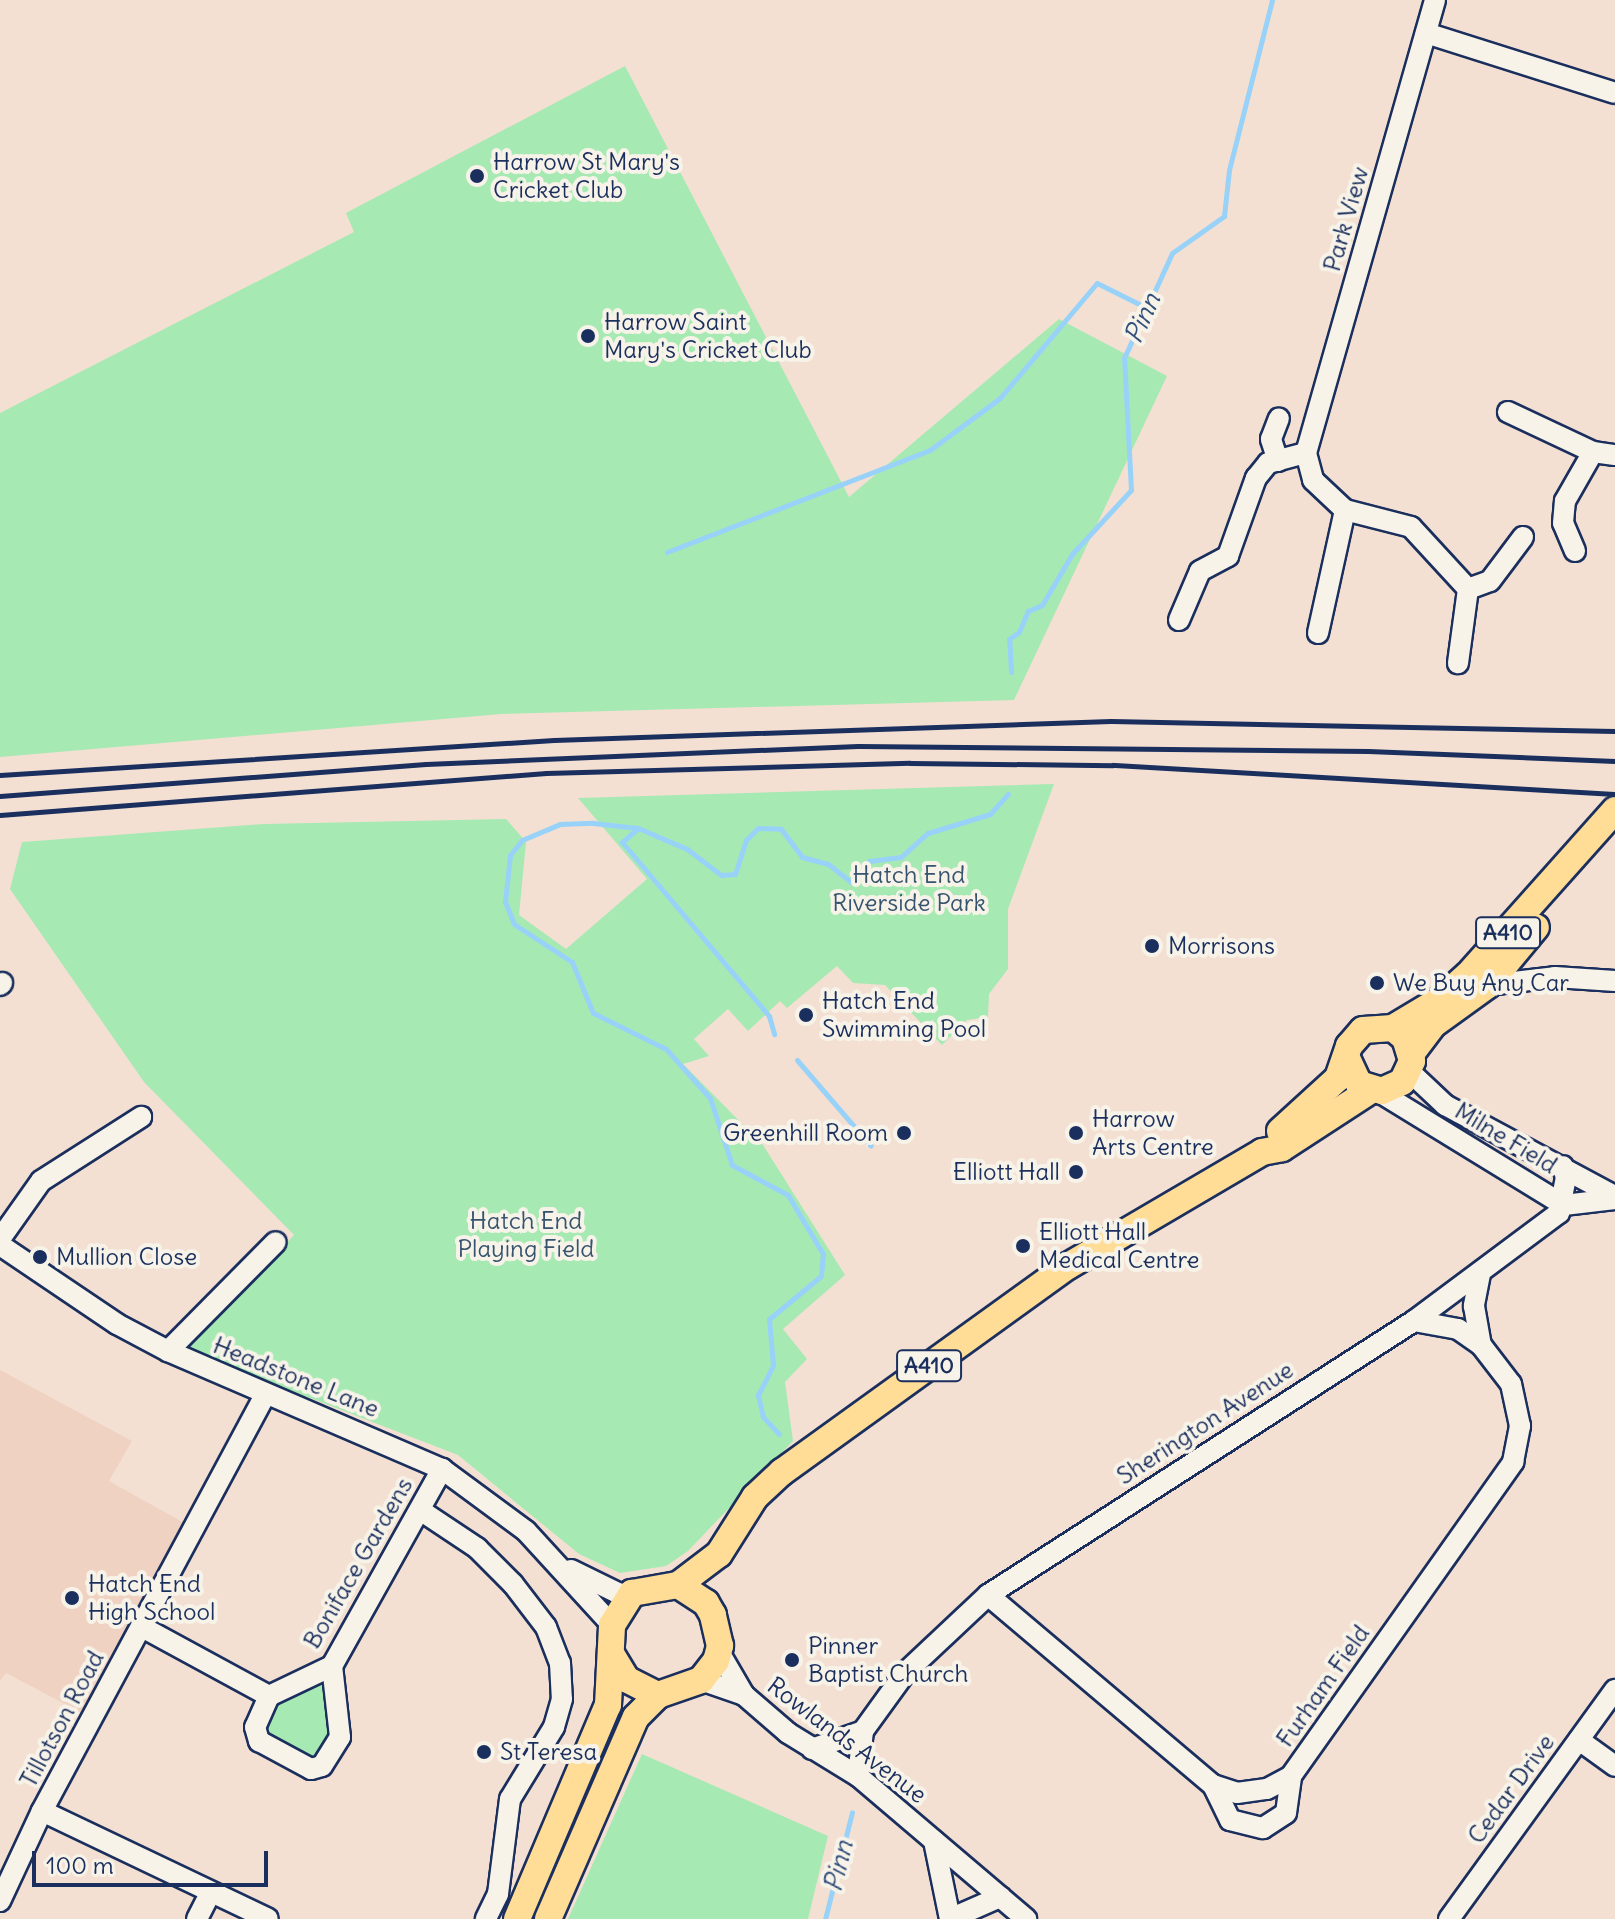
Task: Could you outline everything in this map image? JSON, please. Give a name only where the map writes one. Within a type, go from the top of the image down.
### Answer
[{"type":"main road","name":"A410","points":[[1393,1028],[1441,999],[1505,950],[1612,822]]},
{"type":"main road","name":"A410","points":[[1410,1063],[1434,1024],[1488,985],[1505,950]]},
{"type":"main road","points":[[1393,1028],[1405,1038],[1410,1063],[1393,1088],[1374,1090],[1352,1075],[1347,1058],[1363,1030],[1393,1028]]},
{"type":"main road","name":"A410","points":[[706,1603],[719,1554],[755,1497],[782,1472],[1068,1266],[1262,1152],[1327,1091],[1347,1058]]},
{"type":"main road","name":"A410","points":[[1262,1152],[1282,1148],[1374,1090]]},
{"type":"main road","name":"A410","points":[[678,1585],[719,1554]]},
{"type":"main road","points":[[517,1919],[604,1716],[613,1657],[612,1625],[632,1593],[678,1585],[706,1603],[717,1627],[719,1652],[701,1680],[658,1695],[636,1717],[548,1919]]},
{"type":"main road","points":[[613,1657],[626,1679],[658,1695]]},
{"type":"street","name":"Park View","points":[[1306,453],[1435,0]]},
{"type":"street","points":[[1426,33],[1615,93]]},
{"type":"street","points":[[1508,412],[1593,452],[1615,455]]},
{"type":"street","points":[[1278,461],[1271,439],[1279,418]]},
{"type":"street","points":[[1575,551],[1563,523],[1565,501],[1593,452]]},
{"type":"street","points":[[1179,620],[1200,571],[1228,556],[1256,478],[1278,461],[1306,453],[1313,480],[1345,510],[1411,527],[1468,589]]},
{"type":"street","points":[[1318,633],[1345,510]]},
{"type":"street","points":[[1468,589],[1490,581],[1523,537]]},
{"type":"street","points":[[1458,663],[1468,589]]},
{"type":"street","points":[[1505,950],[1538,973],[1615,981]]},
{"type":"street","points":[[1488,985],[1555,977]]},
{"type":"street","name":"Milne Field","points":[[1410,1063],[1445,1105],[1563,1166],[1615,1198]]},
{"type":"street","name":"Milne Field","points":[[1374,1090],[1564,1205],[1615,1198]]},
{"type":"street","points":[[3,1228],[41,1181],[141,1117]]},
{"type":"street","points":[[1563,1166],[1564,1205]]},
{"type":"street","name":"Sherington Avenue","points":[[858,1776],[863,1731],[905,1673],[988,1595],[1414,1321],[1480,1274],[1564,1205]]},
{"type":"street","points":[[168,1351],[276,1242]]},
{"type":"street","name":"Headstone Lane","points":[[0,1245],[117,1324],[168,1351],[265,1395],[365,1432],[442,1469],[564,1567],[612,1625]]},
{"type":"street","name":"Furham Field","points":[[1480,1274],[1474,1306],[1481,1345]]},
{"type":"street","name":"Furham Field","points":[[1213,1785],[1237,1793],[1267,1789],[1291,1776],[1513,1462],[1520,1426],[1511,1384],[1481,1345],[1439,1322],[1414,1321]]},
{"type":"street","name":"Tillotson Road","points":[[0,1901],[42,1811],[265,1395]]},
{"type":"street","name":"Boniface Gardens","points":[[269,1696],[332,1666],[442,1469]]},
{"type":"street","points":[[420,1510],[477,1548],[513,1584],[546,1627],[560,1663],[562,1699],[554,1727],[510,1799],[498,1894],[486,1919]]},
{"type":"street","name":"Headstone Lane","points":[[564,1567],[620,1594],[632,1593]]},
{"type":"street","points":[[988,1595],[1213,1785],[1230,1820],[1263,1828],[1286,1813],[1291,1776]]},
{"type":"street","points":[[142,1627],[269,1696],[255,1727],[259,1741],[311,1769],[322,1766],[340,1737],[332,1666]]},
{"type":"street","points":[[719,1652],[744,1695]]},
{"type":"street","name":"Rowlands Avenue","points":[[701,1680],[744,1695],[812,1749],[858,1776],[1026,1919]]},
{"type":"street","name":"Cedar Drive","points":[[1457,1916],[1615,1690]]},
{"type":"street","points":[[812,1749],[863,1731]]},
{"type":"street","points":[[1579,1740],[1615,1766]]},
{"type":"street","points":[[42,1811],[209,1895],[263,1918]]},
{"type":"street","points":[[933,1839],[944,1871],[950,1919],[1000,1897]]},
{"type":"street","points":[[197,1919],[209,1895]]},
{"type":"shaded area","name":"Hatch End High School","points":[[0,1370],[132,1441],[109,1481],[186,1524],[82,1713],[6,1673],[0,1681]]},
{"type":"green space","points":[[625,66],[849,497],[1059,319],[1167,376],[1014,700],[501,714],[0,757],[0,413],[354,232],[346,213]]},
{"type":"green space","name":"Hatch End Playing Field","points":[[1054,784],[1008,909],[1008,969],[989,994],[988,1017],[967,1020],[942,1045],[885,985],[853,983],[837,966],[787,1008],[780,1001],[748,1031],[728,1009],[694,1039],[709,1056],[683,1064],[763,1145],[845,1275],[783,1329],[807,1359],[785,1382],[793,1441],[688,1551],[666,1566],[620,1573],[579,1554],[458,1455],[186,1350],[294,1235],[144,1082],[10,889],[22,842],[264,824],[506,819],[526,842],[519,915],[566,949],[647,879],[578,798]]},
{"type":"green space","points":[[323,1682],[332,1725],[318,1758],[302,1757],[269,1739],[265,1722],[274,1706]]},
{"type":"green space","points":[[642,1754],[828,1836],[808,1919],[568,1919]]},
{"type":"waterway","name":"Pinn","points":[[1011,672],[1009,639],[1019,632],[1028,611],[1042,605],[1072,554],[1131,490],[1124,358],[1172,253],[1224,216],[1229,170],[1272,0]]},
{"type":"waterway","points":[[667,552],[930,450],[1000,398],[1097,283],[1147,308]]},
{"type":"waterway","points":[[779,1434],[763,1417],[758,1395],[773,1365],[769,1319],[821,1276],[823,1254],[788,1195],[732,1165],[710,1098],[666,1049],[593,1013],[572,962],[514,924],[505,902],[510,855],[522,840],[560,824],[593,823],[638,828],[687,849],[721,875],[735,874],[746,840],[758,828],[781,829],[802,857],[828,864],[851,882],[869,861],[901,857],[928,833],[990,814],[1008,794]]},
{"type":"waterway","points":[[637,829],[622,842],[769,1016],[774,1034]]},
{"type":"waterway","points":[[797,1060],[871,1146]]},
{"type":"waterway","name":"Pinn","points":[[825,1919],[852,1812]]},
{"type":"railway","points":[[0,775],[554,740],[1111,721],[1615,731]]},
{"type":"railway","points":[[0,796],[426,764],[858,746],[1368,751],[1615,761]]},
{"type":"railway","points":[[0,815],[546,773],[910,763],[1113,765],[1615,794]]},
{"type":"place","name":"Harrow St Mary's Cricket Club","points":[[477,176]]},
{"type":"place","name":"Harrow Saint Mary's Cricket Club","points":[[588,336]]},
{"type":"place","name":"Morrisons","points":[[1152,946]]},
{"type":"place","name":"We Buy Any Car","points":[[1377,983]]},
{"type":"place","name":"Hatch End Swimming Pool","points":[[806,1015]]},
{"type":"place","name":"Greenhill Room","points":[[904,1133]]},
{"type":"place","name":"Harrow Arts Centre","points":[[1076,1133]]},
{"type":"place","name":"Elliott Hall","points":[[1076,1172]]},
{"type":"place","name":"Elliott Hall Medical Centre","points":[[1023,1246]]},
{"type":"place","name":"Mullion Close","points":[[40,1257]]},
{"type":"place","name":"Hatch End High School","points":[[72,1598]]},
{"type":"place","name":"Pinner Baptist Church","points":[[792,1660]]},
{"type":"place","name":"St Teresa","points":[[484,1752]]},
{"type":"park label","name":"Hatch End Riverside Park","points":[[909,889]]}]
